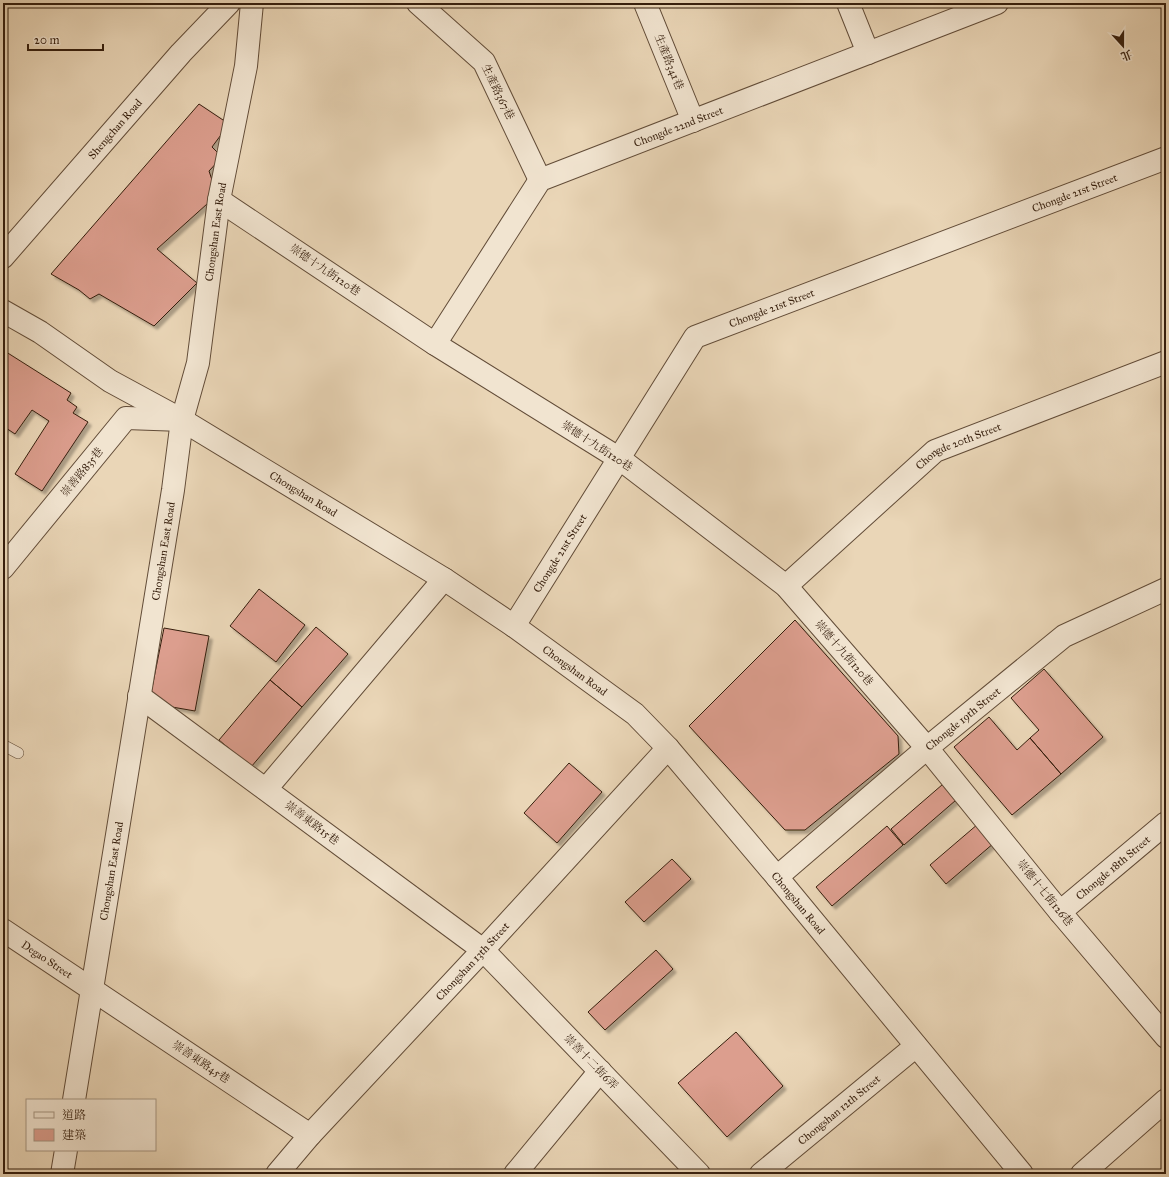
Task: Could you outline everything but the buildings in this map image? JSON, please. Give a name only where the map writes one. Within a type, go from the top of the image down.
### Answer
[{"type":"street","name":"Shengchan Road","points":[[3,256],[181,53],[230,3]]},
{"type":"street","name":"Chongshan East Road","points":[[74,1099],[173,490],[182,420],[198,363],[219,200],[246,66],[252,3]]},
{"type":"street","name":"生產路367巷","points":[[418,3],[484,62],[540,180]]},
{"type":"street","name":"生產路341巷","points":[[645,3],[693,121]]},
{"type":"street","points":[[848,3],[868,53]]},
{"type":"street","name":"Chongde 22nd Street","points":[[540,180],[997,3]]},
{"type":"street","name":"Chongde 21st Street","points":[[514,626],[695,337],[1166,158]]},
{"type":"street","points":[[435,344],[540,180]]},
{"type":"street","name":"崇德十九街120巷","points":[[219,200],[435,344],[620,459],[786,586],[927,748]]},
{"type":"street","name":"Chongshan Road","points":[[3,311],[40,332],[110,381],[182,420],[444,579],[514,626],[635,714],[668,748],[777,877],[1022,1174]]},
{"type":"street","name":"Chongde 20th Street","points":[[786,586],[935,451],[1166,362]]},
{"type":"street","name":"崇善路835巷","points":[[3,568],[126,418],[182,420]]},
{"type":"street","points":[[266,789],[444,579]]},
{"type":"street","name":"Chongde 19th Street","points":[[777,877],[927,748],[1064,636],[1166,589]]},
{"type":"street","name":"崇善東路15巷","points":[[139,696],[484,950]]},
{"type":"street","name":"Chongshan 13th Street","points":[[277,1174],[310,1135],[484,950],[668,748]]},
{"type":"street","name":"崇德十七街126巷","points":[[927,748],[1060,912],[1166,1037]]},
{"type":"street","name":"Chongde 18th Street","points":[[1060,912],[1166,823]]},
{"type":"street","name":"Degao Street","points":[[3,930],[92,988]]},
{"type":"street","name":"崇善十二街6弄","points":[[484,950],[699,1174]]},
{"type":"street","name":"崇善東路45巷","points":[[92,988],[310,1135]]},
{"type":"street","name":"Chongshan 12th Street","points":[[761,1174],[916,1046]]},
{"type":"street","points":[[515,1174],[600,1071]]},
{"type":"street","points":[[1082,1174],[1166,1100]]},
{"type":"street","points":[[62,1174],[66,1151]]},
{"type":"lane","points":[[3,745],[18,753]]}]
